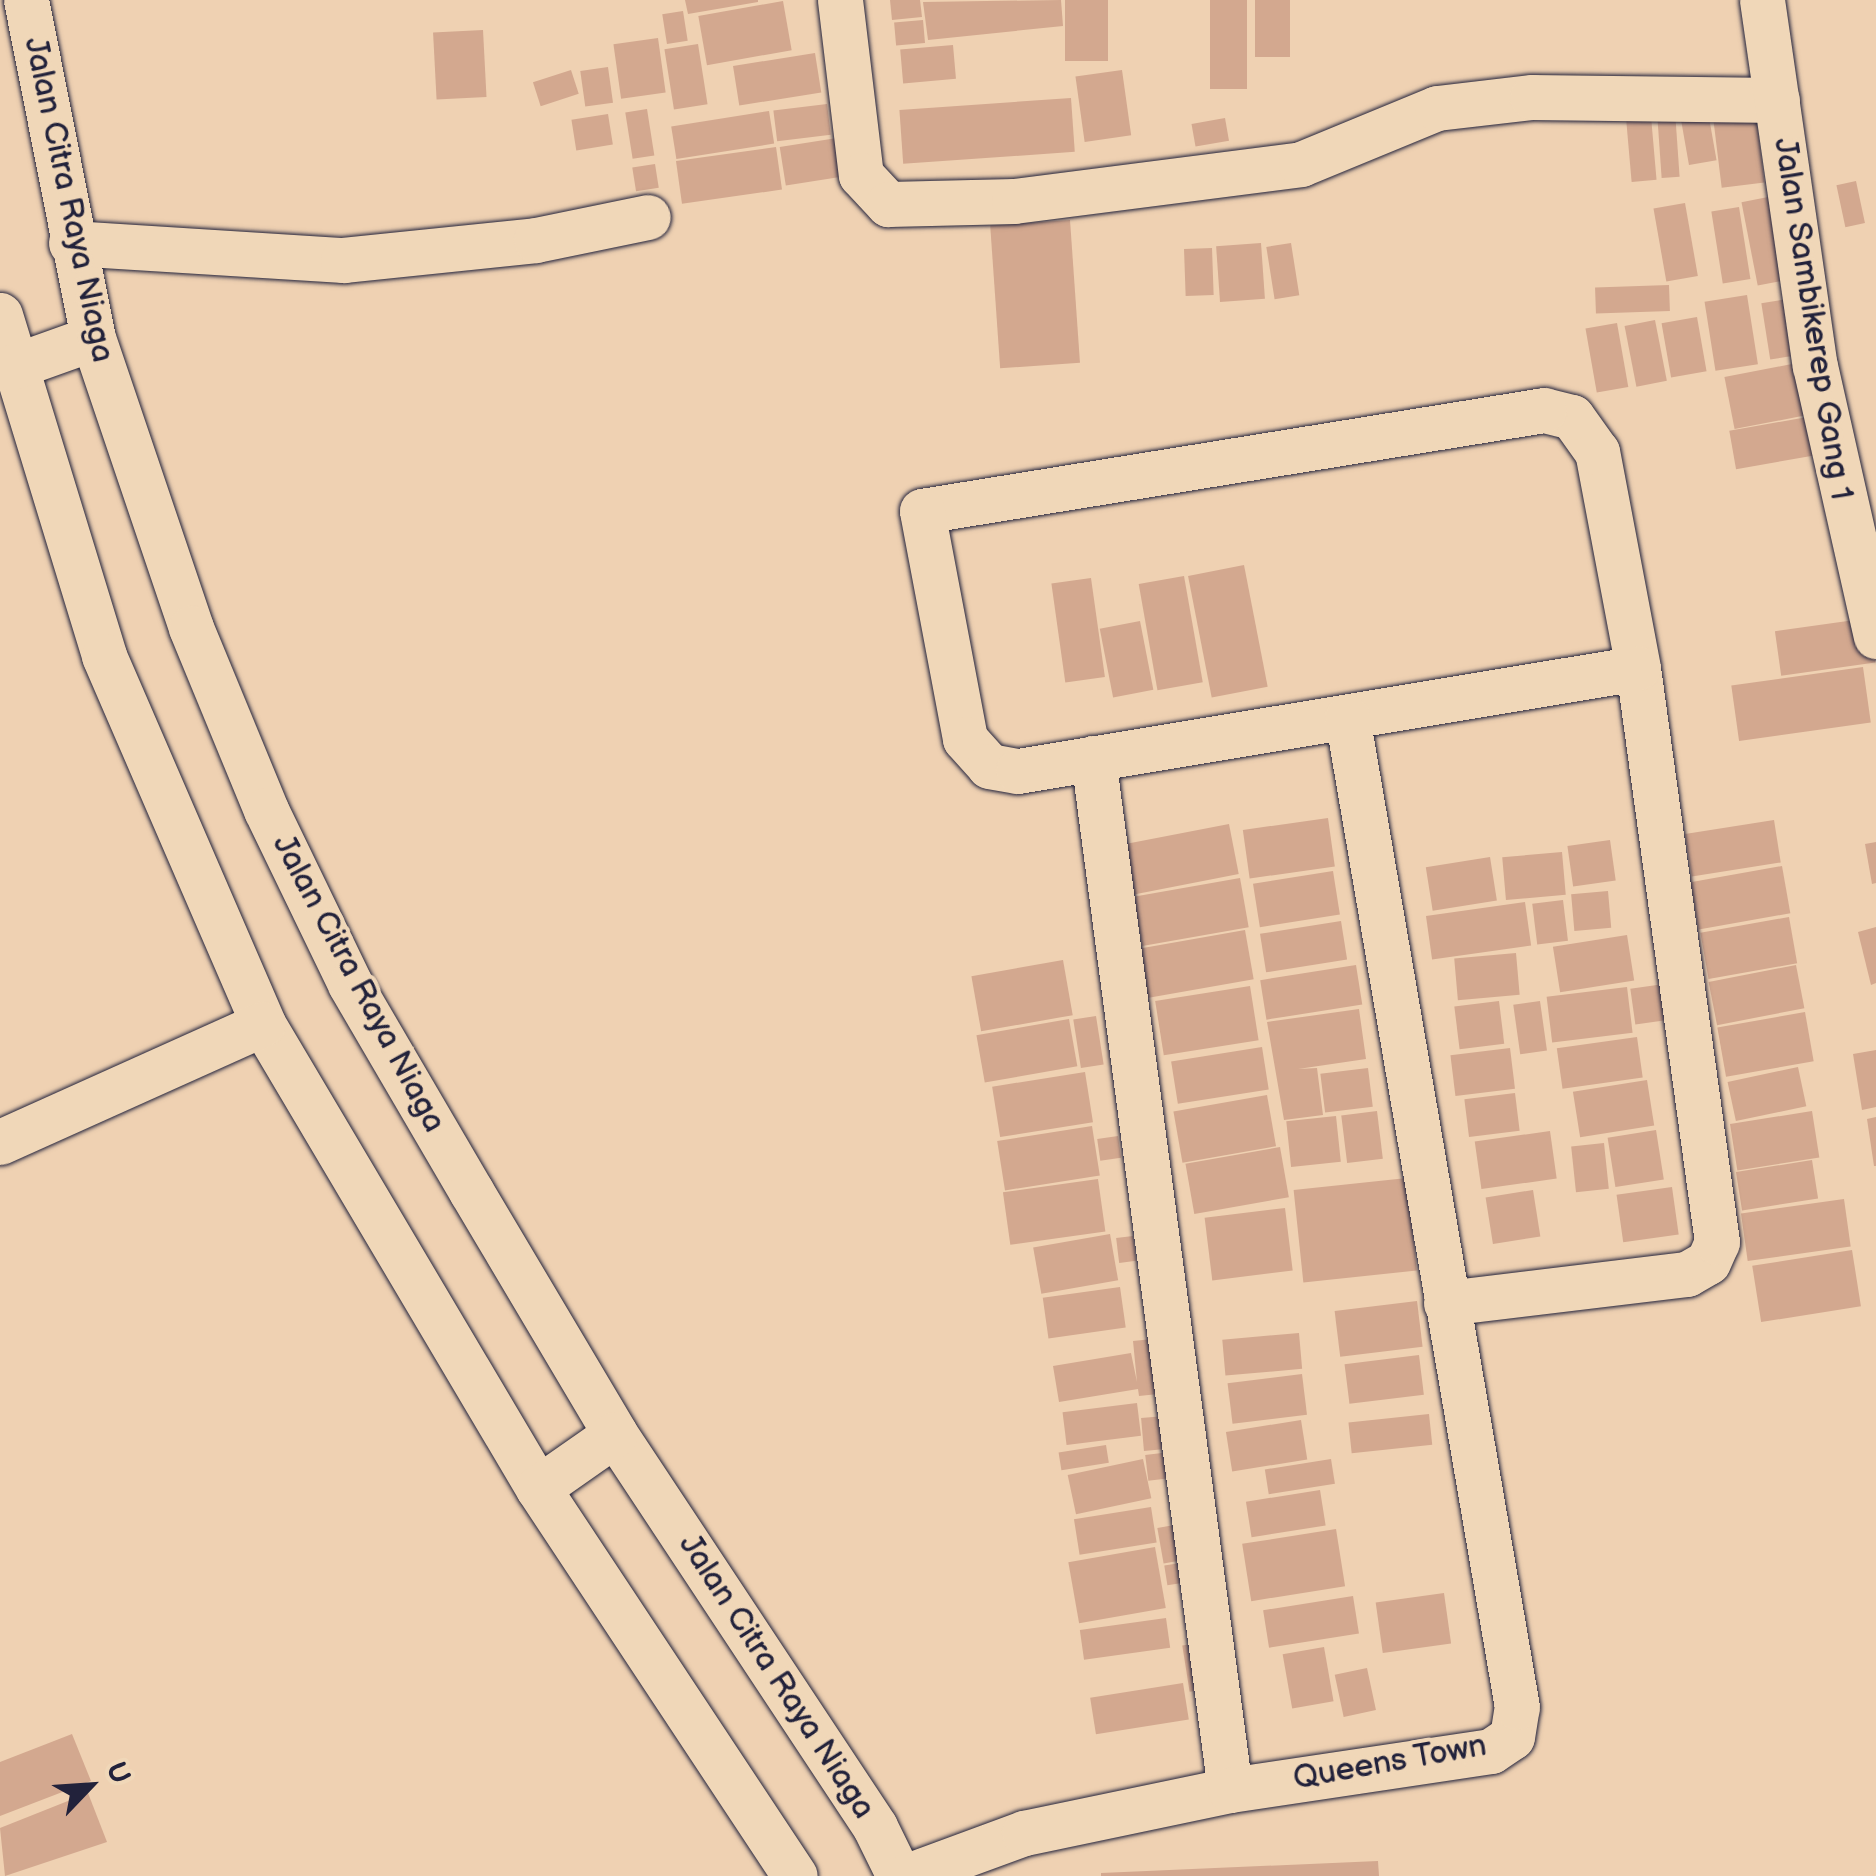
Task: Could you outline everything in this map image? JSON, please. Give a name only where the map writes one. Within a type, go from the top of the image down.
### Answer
[{"type":"street","name":"Jalan Citra Raya Niaga","points":[[26,0],[71,243],[93,338],[191,628],[266,810],[350,984],[616,1434],[836,1764],[899,1876]]},
{"type":"street","points":[[840,0],[867,188],[888,204],[1014,201],[1301,164],[1437,108],[1532,98],[1777,100]]},
{"type":"street","name":"Jalan Sambikerep Gang 1","points":[[1762,0],[1815,366],[1869,579],[1876,636]]},
{"type":"street","points":[[71,243],[343,260],[536,240],[648,217]]},
{"type":"street","points":[[0,315],[12,367],[104,656],[263,1024],[538,1488],[795,1876]]},
{"type":"street","points":[[12,367],[93,338]]},
{"type":"street","points":[[1446,1303],[1687,1274],[1708,1262],[1717,1242],[1638,668],[1598,452],[1572,417],[1544,410],[922,511],[965,739],[990,766],[1018,771],[1638,668]]},
{"type":"street","name":"Queens Town","points":[[907,1876],[1024,1833],[1230,1790],[1490,1751],[1512,1737],[1516,1707],[1454,1370],[1446,1303],[1346,716]]},
{"type":"street","points":[[1093,758],[1230,1790]]},
{"type":"street","points":[[0,1142],[263,1024]]},
{"type":"street","points":[[538,1488],[616,1434]]},
{"type":"building","points":[[685,0],[758,0],[758,2],[688,14]]},
{"type":"building","points":[[890,0],[920,0],[922,17],[892,20]]},
{"type":"building","points":[[1061,0],[1063,26],[928,40],[923,2]]},
{"type":"building","points":[[1065,0],[1108,0],[1108,61],[1065,61]]},
{"type":"building","points":[[1210,0],[1247,0],[1247,89],[1210,89]]},
{"type":"building","points":[[1255,0],[1290,0],[1290,57],[1255,57]]},
{"type":"building","points":[[783,1],[792,50],[707,65],[698,16]]},
{"type":"building","points":[[683,11],[688,41],[667,44],[662,14]]},
{"type":"building","points":[[923,20],[925,43],[896,45],[894,23]]},
{"type":"building","points":[[483,30],[487,97],[437,100],[433,33]]},
{"type":"building","points":[[658,38],[666,92],[621,99],[613,44]]},
{"type":"building","points":[[698,44],[708,104],[674,110],[664,49]]},
{"type":"building","points":[[953,45],[956,79],[903,83],[900,50]]},
{"type":"building","points":[[815,53],[821,93],[739,105],[733,66]]},
{"type":"building","points":[[608,67],[613,103],[585,107],[580,71]]},
{"type":"building","points":[[571,70],[579,94],[541,106],[533,82]]},
{"type":"building","points":[[1122,70],[1131,135],[1085,142],[1075,77]]},
{"type":"building","points":[[1071,98],[1075,152],[903,164],[899,110]]},
{"type":"building","points":[[827,104],[831,135],[777,141],[773,111]]},
{"type":"building","points":[[1650,105],[1657,180],[1632,182],[1625,107]]},
{"type":"building","points":[[1707,106],[1717,160],[1689,165],[1679,111]]},
{"type":"building","points":[[1755,106],[1764,182],[1722,188],[1712,111]]},
{"type":"building","points":[[647,109],[654,155],[633,159],[625,112]]},
{"type":"building","points":[[769,111],[774,144],[676,159],[671,126]]},
{"type":"building","points":[[1675,111],[1680,177],[1662,178],[1657,112]]},
{"type":"building","points":[[608,114],[613,145],[576,150],[571,120]]},
{"type":"building","points":[[1225,118],[1229,141],[1196,147],[1192,124]]},
{"type":"building","points":[[837,138],[843,177],[786,186],[780,147]]},
{"type":"building","points":[[776,147],[782,190],[682,204],[676,161]]},
{"type":"building","points":[[655,164],[659,188],[636,191],[632,168]]},
{"type":"building","points":[[1856,181],[1865,223],[1845,227],[1836,185]]},
{"type":"building","points":[[1768,197],[1784,280],[1758,286],[1741,202]]},
{"type":"building","points":[[1685,203],[1698,276],[1666,281],[1653,209]]},
{"type":"building","points":[[1739,207],[1750,279],[1723,283],[1711,211]]},
{"type":"building","points":[[1070,220],[1080,363],[1000,368],[990,226]]},
{"type":"building","points":[[1261,243],[1265,299],[1220,302],[1216,246]]},
{"type":"building","points":[[1291,243],[1299,295],[1275,299],[1266,247]]},
{"type":"building","points":[[1212,248],[1214,295],[1186,296],[1184,249]]},
{"type":"building","points":[[1669,285],[1670,311],[1596,314],[1595,288]]},
{"type":"building","points":[[1747,295],[1758,364],[1715,371],[1705,302]]},
{"type":"building","points":[[1788,299],[1797,355],[1770,360],[1761,303]]},
{"type":"building","points":[[1697,317],[1707,371],[1671,377],[1662,323]]},
{"type":"building","points":[[1655,320],[1667,381],[1636,387],[1625,326]]},
{"type":"building","points":[[1617,323],[1628,387],[1597,393],[1585,329]]},
{"type":"building","points":[[1802,362],[1812,414],[1735,429],[1724,377]]},
{"type":"building","points":[[1813,416],[1820,454],[1736,469],[1729,431]]},
{"type":"building","points":[[1244,565],[1268,687],[1212,698],[1188,576]]},
{"type":"building","points":[[1184,576],[1203,682],[1157,690],[1139,584]]},
{"type":"building","points":[[1091,578],[1105,677],[1065,683],[1051,584]]},
{"type":"building","points":[[1869,618],[1875,663],[1781,676],[1775,631]]},
{"type":"building","points":[[1140,621],[1153,690],[1113,698],[1100,629]]},
{"type":"building","points":[[1863,667],[1871,722],[1739,741],[1731,686]]},
{"type":"building","points":[[1328,818],[1335,867],[1250,878],[1243,830]]},
{"type":"building","points":[[1774,820],[1781,862],[1692,877],[1685,834]]},
{"type":"building","points":[[1229,824],[1239,874],[1129,895],[1119,845]]},
{"type":"building","points":[[1610,840],[1616,881],[1573,887],[1567,846]]},
{"type":"building","points":[[1876,842],[1876,883],[1872,884],[1865,844]]},
{"type":"building","points":[[1562,852],[1566,895],[1506,900],[1502,857]]},
{"type":"building","points":[[1490,857],[1497,900],[1433,911],[1426,867]]},
{"type":"building","points":[[1782,866],[1790,913],[1699,929],[1690,882]]},
{"type":"building","points":[[1333,871],[1340,914],[1260,927],[1253,884]]},
{"type":"building","points":[[1240,878],[1249,927],[1142,946],[1134,897]]},
{"type":"building","points":[[1608,891],[1611,928],[1574,931],[1571,894]]},
{"type":"building","points":[[1563,900],[1568,941],[1537,944],[1532,904]]},
{"type":"building","points":[[1525,902],[1531,946],[1432,959],[1426,916]]},
{"type":"building","points":[[1789,917],[1797,963],[1709,979],[1700,933]]},
{"type":"building","points":[[1341,921],[1347,960],[1266,972],[1260,934]]},
{"type":"building","points":[[1876,927],[1876,983],[1871,985],[1858,932]]},
{"type":"building","points":[[1245,930],[1254,979],[1147,998],[1139,949]]},
{"type":"building","points":[[1627,935],[1634,980],[1560,992],[1553,947]]},
{"type":"building","points":[[1516,953],[1520,995],[1458,1000],[1454,958]]},
{"type":"building","points":[[1063,960],[1073,1015],[981,1031],[971,976]]},
{"type":"building","points":[[1356,965],[1362,1005],[1266,1020],[1260,980]]},
{"type":"building","points":[[1796,965],[1804,1008],[1717,1025],[1709,982]]},
{"type":"building","points":[[1664,984],[1669,1020],[1635,1024],[1630,989]]},
{"type":"building","points":[[1250,986],[1259,1040],[1164,1055],[1155,1001]]},
{"type":"building","points":[[1627,987],[1633,1033],[1552,1043],[1547,997]]},
{"type":"building","points":[[1499,1001],[1504,1044],[1460,1049],[1454,1006]]},
{"type":"building","points":[[1540,1001],[1547,1051],[1520,1054],[1513,1005]]},
{"type":"building","points":[[1359,1009],[1366,1059],[1298,1069],[1317,1068],[1323,1115],[1284,1120],[1267,1022]]},
{"type":"building","points":[[1805,1012],[1814,1061],[1726,1077],[1717,1027]]},
{"type":"building","points":[[1096,1016],[1104,1064],[1081,1068],[1073,1020]]},
{"type":"building","points":[[1069,1019],[1077,1066],[985,1083],[976,1035]]},
{"type":"building","points":[[1637,1037],[1643,1078],[1562,1089],[1557,1048]]},
{"type":"building","points":[[1262,1047],[1269,1089],[1178,1104],[1171,1061]]},
{"type":"building","points":[[1510,1048],[1515,1089],[1455,1096],[1450,1055]]},
{"type":"building","points":[[1876,1050],[1876,1107],[1862,1110],[1853,1054]]},
{"type":"building","points":[[1798,1067],[1806,1106],[1736,1121],[1728,1082]]},
{"type":"building","points":[[1368,1068],[1373,1107],[1325,1113],[1320,1074]]},
{"type":"building","points":[[1085,1072],[1093,1122],[1000,1137],[992,1087]]},
{"type":"building","points":[[1647,1080],[1654,1125],[1580,1137],[1573,1092]]},
{"type":"building","points":[[1515,1093],[1520,1131],[1469,1137],[1464,1099]]},
{"type":"building","points":[[1267,1095],[1276,1146],[1182,1163],[1173,1111]]},
{"type":"building","points":[[1377,1111],[1383,1159],[1347,1163],[1341,1115]]},
{"type":"building","points":[[1812,1111],[1819,1157],[1737,1170],[1730,1124]]},
{"type":"building","points":[[1336,1116],[1341,1162],[1291,1167],[1286,1121]]},
{"type":"building","points":[[1876,1117],[1876,1166],[1874,1166],[1867,1119]]},
{"type":"building","points":[[1092,1126],[1100,1175],[1005,1190],[997,1141]]},
{"type":"building","points":[[1656,1130],[1664,1179],[1615,1187],[1608,1138]]},
{"type":"building","points":[[1550,1131],[1557,1179],[1481,1189],[1475,1142]]},
{"type":"building","points":[[1118,1136],[1121,1158],[1100,1161],[1097,1139]]},
{"type":"building","points":[[1604,1143],[1609,1189],[1576,1192],[1571,1146]]},
{"type":"building","points":[[1280,1147],[1289,1197],[1194,1214],[1185,1164]]},
{"type":"building","points":[[1812,1160],[1818,1199],[1742,1211],[1736,1172]]},
{"type":"building","points":[[1407,1178],[1417,1270],[1303,1282],[1294,1190]]},
{"type":"building","points":[[1098,1179],[1105,1231],[1010,1245],[1003,1192]]},
{"type":"building","points":[[1672,1187],[1679,1235],[1623,1242],[1617,1195]]},
{"type":"building","points":[[1533,1190],[1540,1236],[1493,1244],[1486,1198]]},
{"type":"building","points":[[1844,1199],[1851,1247],[1748,1261],[1741,1213]]},
{"type":"building","points":[[1285,1208],[1293,1271],[1212,1280],[1205,1218]]},
{"type":"building","points":[[1110,1234],[1118,1280],[1041,1294],[1033,1248]]},
{"type":"building","points":[[1133,1236],[1136,1261],[1119,1263],[1116,1238]]},
{"type":"building","points":[[1852,1250],[1861,1306],[1761,1322],[1752,1266]]},
{"type":"building","points":[[1120,1287],[1126,1328],[1048,1338],[1043,1298]]},
{"type":"building","points":[[1417,1301],[1423,1347],[1340,1357],[1335,1311]]},
{"type":"building","points":[[1299,1333],[1302,1369],[1225,1376],[1222,1340]]},
{"type":"building","points":[[1152,1339],[1158,1394],[1139,1396],[1138,1389],[1059,1402],[1053,1366],[1131,1353],[1137,1382],[1133,1341]]},
{"type":"building","points":[[1419,1355],[1424,1395],[1349,1404],[1345,1364]]},
{"type":"building","points":[[1302,1374],[1307,1415],[1233,1424],[1228,1383]]},
{"type":"building","points":[[1137,1403],[1141,1436],[1067,1445],[1063,1412]]},
{"type":"building","points":[[1429,1414],[1432,1445],[1352,1453],[1348,1422]]},
{"type":"building","points":[[1165,1416],[1168,1449],[1144,1451],[1141,1418]]},
{"type":"building","points":[[1301,1420],[1307,1460],[1232,1471],[1226,1432]]},
{"type":"building","points":[[1106,1445],[1109,1463],[1061,1470],[1059,1453]]},
{"type":"building","points":[[1170,1452],[1173,1478],[1148,1481],[1145,1455]]},
{"type":"building","points":[[1143,1459],[1151,1498],[1076,1514],[1068,1475]]},
{"type":"building","points":[[1331,1459],[1335,1484],[1269,1494],[1265,1469]]},
{"type":"building","points":[[1320,1490],[1326,1526],[1252,1537],[1246,1502]]},
{"type":"building","points":[[1151,1507],[1157,1543],[1080,1555],[1074,1519]]},
{"type":"building","points":[[1180,1524],[1186,1559],[1164,1563],[1157,1528]]},
{"type":"building","points":[[1336,1529],[1345,1586],[1251,1601],[1242,1544]]},
{"type":"building","points":[[1155,1547],[1166,1608],[1079,1623],[1068,1562]]},
{"type":"building","points":[[1187,1562],[1190,1582],[1167,1585],[1164,1566]]},
{"type":"building","points":[[1444,1593],[1451,1644],[1383,1653],[1376,1603]]},
{"type":"building","points":[[1353,1596],[1359,1634],[1269,1648],[1263,1610]]},
{"type":"building","points":[[1166,1618],[1170,1648],[1084,1660],[1080,1630]]},
{"type":"building","points":[[1204,1642],[1211,1688],[1190,1692],[1182,1645]]},
{"type":"building","points":[[1324,1647],[1334,1701],[1292,1708],[1283,1654]]},
{"type":"building","points":[[1367,1668],[1376,1710],[1344,1717],[1335,1675]]},
{"type":"building","points":[[1183,1683],[1189,1720],[1096,1734],[1090,1698]]},
{"type":"building","points":[[72,1734],[91,1781],[0,1816],[0,1762]]},
{"type":"building","points":[[88,1793],[107,1842],[5,1876],[0,1828]]},
{"type":"building","points":[[1378,1861],[1379,1876],[1101,1876],[1101,1873]]}]
